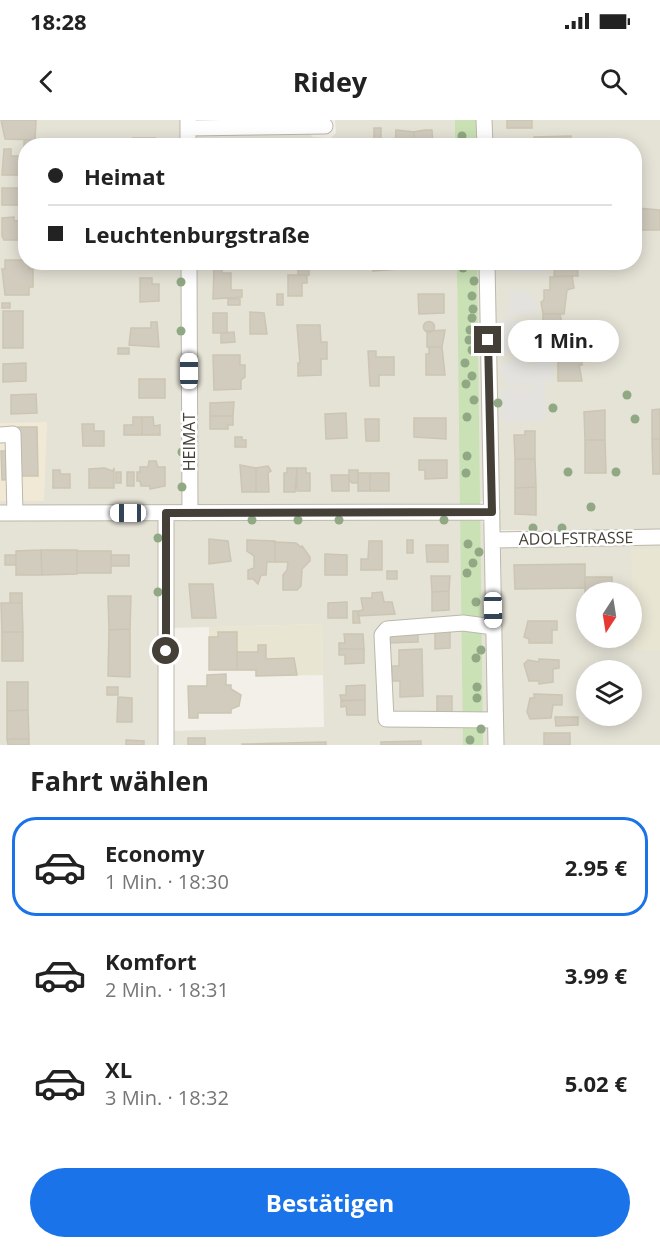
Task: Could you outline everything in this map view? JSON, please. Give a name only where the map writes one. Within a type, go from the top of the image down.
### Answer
[{"type":"street","points":[[484,120],[485,138]]},
{"type":"street","points":[[188,124],[325,126]]},
{"type":"street","name":"HEIMAT","points":[[189,270],[190,513]]},
{"type":"street","points":[[487,270],[496,745]]},
{"type":"street","points":[[1,435],[4,488],[14,492],[7,513],[492,512]]},
{"type":"street","points":[[166,513],[166,745]]},
{"type":"street","name":"ADOLFSTRASSE","points":[[492,540],[660,537]]},
{"type":"street","points":[[494,627],[463,623],[387,628],[382,635],[386,719],[495,720]]},
{"type":"shaded area","points":[[0,120],[183,120],[183,138],[18,138],[18,270],[183,270],[183,502],[179,506],[0,507]]},
{"type":"shaded area","points":[[335,120],[478,120],[479,138],[331,138],[336,133]]},
{"type":"shaded area","points":[[490,120],[660,120],[660,531],[499,530],[492,270],[642,270],[642,138],[490,138]]},
{"type":"shaded area","points":[[308,132],[313,137],[331,138],[196,138],[197,133]]},
{"type":"shaded area","points":[[194,270],[481,270],[485,497],[483,501],[478,505],[198,505],[196,502]]},
{"type":"shaded area","points":[[510,270],[546,270],[546,273],[510,273]]},
{"type":"shaded area","points":[[529,290],[530,298],[537,298],[537,314],[509,315],[509,291]]},
{"type":"shaded area","points":[[517,318],[517,322],[534,322],[534,350],[501,351],[500,319]]},
{"type":"shaded area","points":[[541,357],[552,357],[553,382],[544,382],[547,420],[502,422],[501,390],[536,389],[534,385],[506,386],[506,377],[501,377],[501,362],[510,365],[510,358],[527,358],[527,366],[532,365]]},
{"type":"shaded area","points":[[47,422],[44,501],[0,501],[0,423]]},
{"type":"shaded area","points":[[0,518],[159,521],[161,745],[0,745]]},
{"type":"shaded area","points":[[480,519],[485,526],[490,745],[171,745],[172,731],[324,727],[322,624],[172,628],[173,523],[176,520]]},
{"type":"shaded area","points":[[660,542],[660,745],[502,745],[501,548]]},
{"type":"shaded area","points":[[631,549],[660,549],[660,650],[634,650],[634,648],[642,648],[642,582],[632,582]]},
{"type":"shaded area","points":[[322,624],[323,675],[256,676],[255,670],[209,670],[209,627]]},
{"type":"green space","points":[[455,120],[476,120],[476,138],[455,138]]},
{"type":"green space","points":[[457,270],[477,270],[483,745],[463,745]]},
{"type":"building","points":[[1,120],[36,120],[35,138],[5,139]]},
{"type":"building","points":[[507,120],[532,120],[532,128],[507,128]]},
{"type":"building","points":[[374,128],[381,128],[381,138],[374,138]]},
{"type":"building","points":[[396,130],[414,132],[414,138],[396,138]]},
{"type":"building","points":[[432,130],[432,138],[414,138],[414,132]]},
{"type":"building","points":[[571,136],[571,138],[534,138]]},
{"type":"building","points":[[4,149],[11,149],[11,156],[18,156],[18,175],[2,175]]},
{"type":"building","points":[[2,188],[18,188],[18,205],[2,205]]},
{"type":"building","points":[[642,208],[660,210],[660,230],[642,230]]},
{"type":"building","points":[[14,217],[14,221],[18,221],[18,240],[4,240],[2,218]]},
{"type":"building","points":[[5,260],[18,260],[18,270],[33,270],[33,287],[29,287],[29,295],[5,295],[2,269],[5,269]]},
{"type":"building","points":[[214,270],[231,273],[231,290],[242,290],[242,297],[213,299]]},
{"type":"building","points":[[298,270],[309,270],[309,275],[298,275]]},
{"type":"building","points":[[554,270],[578,270],[578,276],[554,276]]},
{"type":"building","points":[[288,275],[307,275],[307,283],[302,283],[302,296],[288,296]]},
{"type":"building","points":[[572,276],[574,288],[567,290],[564,314],[543,314],[541,302],[544,300],[544,290],[550,290],[550,277]]},
{"type":"building","points":[[140,278],[152,278],[152,284],[159,284],[159,301],[140,302]]},
{"type":"building","points":[[277,294],[283,294],[283,305],[277,305]]},
{"type":"building","points":[[418,294],[444,294],[444,313],[419,314]]},
{"type":"building","points":[[228,299],[240,299],[240,305],[228,305]]},
{"type":"building","points":[[2,303],[10,303],[10,308],[2,308]]},
{"type":"building","points":[[3,311],[23,311],[23,348],[3,348]]},
{"type":"building","points":[[250,312],[264,313],[267,334],[250,334]]},
{"type":"building","points":[[213,313],[227,313],[227,333],[213,333]]},
{"type":"building","points":[[543,314],[560,314],[561,324],[564,324],[565,341],[562,341],[561,351],[564,351],[544,352],[545,336],[540,333]]},
{"type":"building","points":[[151,322],[157,322],[159,347],[129,345],[131,328],[151,328]]},
{"type":"building","points":[[429,322],[433,323],[433,331],[429,332],[425,331],[424,327],[425,323]]},
{"type":"building","points":[[297,325],[320,325],[321,342],[327,342],[327,359],[321,359],[321,375],[298,376],[298,363],[300,363]]},
{"type":"building","points":[[445,330],[442,347],[427,347],[427,331]]},
{"type":"building","points":[[234,332],[235,342],[221,343],[221,333]]},
{"type":"building","points":[[429,347],[442,347],[445,375],[426,375],[426,354],[429,354]]},
{"type":"building","points":[[118,348],[129,348],[129,354],[118,354]]},
{"type":"building","points":[[368,351],[376,351],[376,357],[394,357],[394,375],[379,375],[379,386],[370,386]]},
{"type":"building","points":[[558,351],[579,351],[579,358],[582,358],[582,365],[579,365],[582,381],[558,381]]},
{"type":"building","points":[[213,355],[240,355],[240,365],[245,365],[245,377],[241,380],[241,389],[214,390]]},
{"type":"building","points":[[26,363],[26,381],[3,382],[3,364]]},
{"type":"building","points":[[139,379],[165,379],[165,398],[139,398]]},
{"type":"building","points":[[36,394],[37,413],[11,414],[11,395]]},
{"type":"building","points":[[234,402],[233,416],[210,416],[210,403]]},
{"type":"building","points":[[660,409],[660,439],[652,439],[652,410]]},
{"type":"building","points":[[605,410],[605,440],[585,440],[584,412]]},
{"type":"building","points":[[346,413],[347,438],[326,439],[325,414]]},
{"type":"building","points":[[210,416],[233,416],[233,425],[228,425],[228,429],[210,429]]},
{"type":"building","points":[[133,417],[142,417],[142,435],[124,435],[124,425],[133,425]]},
{"type":"building","points":[[142,417],[153,417],[154,426],[160,425],[160,435],[142,435]]},
{"type":"building","points":[[414,418],[446,418],[446,439],[414,437]]},
{"type":"building","points":[[365,419],[379,419],[379,441],[366,441]]},
{"type":"building","points":[[82,424],[94,424],[94,431],[104,431],[104,446],[83,446]]},
{"type":"building","points":[[18,427],[37,427],[38,476],[19,476]]},
{"type":"building","points":[[525,431],[535,431],[535,459],[515,459],[514,435],[525,435]]},
{"type":"building","points":[[235,437],[242,437],[242,440],[246,440],[246,447],[235,447]]},
{"type":"building","points":[[652,439],[660,439],[660,474],[653,474]]},
{"type":"building","points":[[585,440],[605,440],[606,473],[585,473]]},
{"type":"building","points":[[1,451],[14,451],[15,479],[2,480]]},
{"type":"building","points":[[515,459],[535,459],[536,487],[515,488]]},
{"type":"building","points":[[419,460],[447,460],[447,478],[425,479],[425,470],[419,470]]},
{"type":"building","points":[[149,461],[156,461],[158,467],[165,467],[165,486],[150,489],[150,486],[141,486],[140,481],[137,481],[137,472],[140,472],[140,467],[148,467]]},
{"type":"building","points":[[240,465],[256,468],[256,492],[242,492]]},
{"type":"building","points":[[268,466],[271,471],[268,473],[269,492],[256,492],[256,468]]},
{"type":"building","points":[[104,468],[113,471],[114,468],[114,488],[89,488],[89,469]]},
{"type":"building","points":[[287,468],[297,468],[295,492],[284,492],[284,473],[287,473]]},
{"type":"building","points":[[297,468],[306,468],[306,473],[310,473],[310,491],[297,491]]},
{"type":"building","points":[[53,470],[60,470],[60,474],[70,474],[70,488],[53,488]]},
{"type":"building","points":[[349,470],[358,470],[358,483],[352,483],[349,480]]},
{"type":"building","points":[[116,472],[121,472],[121,483],[116,483]]},
{"type":"building","points":[[127,472],[134,472],[134,486],[127,486]]},
{"type":"building","points":[[358,473],[370,473],[370,491],[358,491]]},
{"type":"building","points":[[370,473],[389,473],[389,491],[370,491]]},
{"type":"building","points":[[331,475],[349,475],[349,491],[332,491]]},
{"type":"building","points":[[536,487],[536,515],[515,514],[515,488]]},
{"type":"building","points":[[209,539],[228,541],[231,561],[209,564]]},
{"type":"building","points":[[247,540],[275,541],[275,562],[267,562],[266,575],[261,575],[258,584],[253,579],[248,579],[248,570],[254,568],[254,556],[247,551]]},
{"type":"building","points":[[407,540],[413,540],[413,553],[407,553]]},
{"type":"building","points":[[369,541],[382,541],[382,570],[361,570],[361,559],[368,559]]},
{"type":"building","points":[[275,542],[296,543],[302,546],[310,557],[310,561],[302,569],[301,586],[297,590],[283,590],[283,575],[287,570],[288,562],[275,562]]},
{"type":"building","points":[[426,545],[448,545],[448,562],[427,562]]},
{"type":"building","points":[[41,550],[42,575],[16,575],[16,551]]},
{"type":"building","points":[[41,550],[77,550],[77,574],[42,575]]},
{"type":"building","points":[[77,551],[111,551],[111,573],[77,573]]},
{"type":"building","points":[[325,554],[347,555],[347,575],[325,575]]},
{"type":"building","points":[[5,555],[16,555],[16,565],[5,565]]},
{"type":"building","points":[[111,555],[129,555],[129,566],[111,566]]},
{"type":"building","points":[[585,564],[585,582],[576,582],[576,588],[515,589],[514,565]]},
{"type":"building","points":[[387,571],[397,571],[397,579],[387,579]]},
{"type":"building","points":[[431,576],[450,576],[449,591],[432,592]]},
{"type":"building","points":[[585,577],[612,577],[612,582],[585,582]]},
{"type":"building","points":[[189,584],[213,584],[216,618],[192,618]]},
{"type":"building","points":[[449,591],[449,610],[432,611],[432,592]]},
{"type":"building","points":[[382,592],[384,602],[392,602],[395,614],[358,616],[358,611],[363,610],[361,598],[372,598],[372,593]]},
{"type":"building","points":[[10,593],[22,593],[22,603],[10,603]]},
{"type":"building","points":[[108,596],[131,596],[130,629],[109,630]]},
{"type":"building","points":[[347,602],[347,618],[328,618],[328,603]]},
{"type":"building","points":[[1,603],[22,603],[23,632],[2,632]]},
{"type":"building","points":[[353,611],[358,611],[360,623],[353,623]]},
{"type":"building","points":[[528,621],[557,621],[557,630],[552,630],[552,643],[529,643],[529,639],[524,637]]},
{"type":"building","points":[[450,627],[450,648],[435,649],[435,628]]},
{"type":"building","points":[[130,629],[130,677],[108,676],[109,630]]},
{"type":"building","points":[[2,632],[23,632],[23,661],[2,661]]},
{"type":"building","points":[[218,632],[237,632],[237,670],[209,670],[209,637],[218,637]]},
{"type":"building","points":[[418,632],[418,642],[386,643],[385,633]]},
{"type":"building","points":[[344,634],[363,634],[364,649],[339,649],[339,643],[345,643]]},
{"type":"building","points":[[258,645],[266,645],[266,659],[294,658],[297,675],[256,676],[256,670],[237,670],[237,652],[258,652]]},
{"type":"building","points":[[339,649],[364,649],[364,663],[345,664],[345,655],[339,655]]},
{"type":"building","points":[[422,649],[423,696],[400,697],[400,681],[392,681],[392,666],[399,666],[399,650]]},
{"type":"building","points":[[539,659],[559,660],[559,668],[553,669],[553,682],[539,684],[539,681],[529,681],[524,664],[528,660],[539,662]]},
{"type":"building","points":[[226,674],[226,685],[231,685],[231,689],[241,695],[239,706],[231,709],[231,713],[198,713],[198,718],[189,718],[188,686],[207,686],[207,675]]},
{"type":"building","points":[[7,682],[28,682],[28,710],[7,711]]},
{"type":"building","points":[[365,685],[365,700],[341,700],[340,695],[346,695],[346,686]]},
{"type":"building","points":[[107,687],[118,687],[118,695],[107,695]]},
{"type":"building","points":[[534,694],[562,695],[562,705],[553,705],[551,718],[530,719],[527,712],[530,698],[534,698]]},
{"type":"building","points":[[437,696],[452,696],[452,717],[437,717]]},
{"type":"building","points":[[118,697],[132,698],[132,722],[117,722]]},
{"type":"building","points":[[365,700],[365,715],[347,715],[346,706],[341,707],[341,701]]},
{"type":"building","points":[[28,710],[29,739],[7,739],[7,711]]},
{"type":"building","points":[[555,717],[576,717],[576,725],[556,726]]},
{"type":"building","points":[[544,733],[570,733],[570,745],[544,745]]},
{"type":"building","points":[[188,738],[205,738],[205,745],[188,745]]},
{"type":"building","points":[[7,739],[29,739],[29,745],[8,745]]},
{"type":"building","points":[[126,740],[144,741],[144,745],[126,745]]},
{"type":"building","points":[[421,741],[421,745],[381,745],[381,742]]},
{"type":"building","points":[[326,742],[326,745],[242,745],[242,744]]},
{"type":"route","points":[[166,651],[166,513],[492,512],[488,340]]}]
